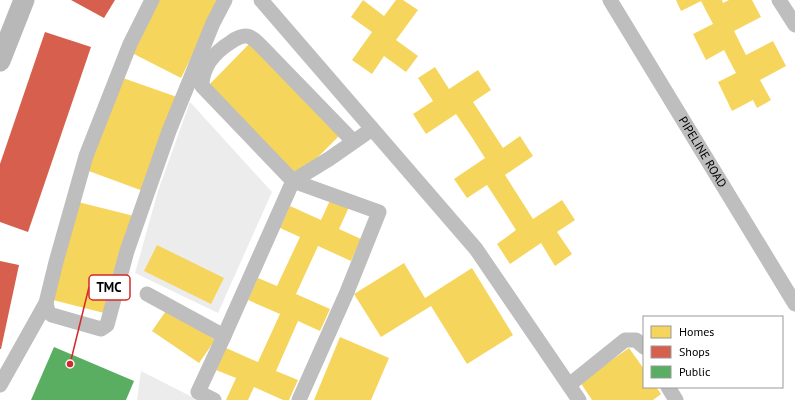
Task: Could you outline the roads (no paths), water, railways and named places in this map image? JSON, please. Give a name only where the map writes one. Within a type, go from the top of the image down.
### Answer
[{"type":"street","points":[[0,61],[24,0]]},
{"type":"street","points":[[0,385],[46,304],[56,262],[86,156],[130,44],[152,0]]},
{"type":"street","points":[[46,304],[48,312],[52,315],[101,329],[107,325],[127,251],[169,131],[213,23],[225,0]]},
{"type":"street","points":[[261,0],[476,249],[580,400]]},
{"type":"street","name":"PIPELINE ROAD","points":[[610,0],[795,304]]},
{"type":"street","points":[[778,0],[795,25]]},
{"type":"street","points":[[299,400],[347,292],[379,212],[293,181],[202,86],[204,73],[210,59],[216,52],[236,39],[245,36],[251,38],[261,46],[353,141]]},
{"type":"street","points":[[214,400],[198,392],[293,181],[329,159],[372,129]]},
{"type":"street","points":[[147,294],[224,336]]},
{"type":"street","points":[[569,385],[626,340],[636,340],[643,346]]},
{"type":"street","points":[[669,388],[676,400]]},
{"type":"place","name":"TMC","points":[[70,364]]}]
